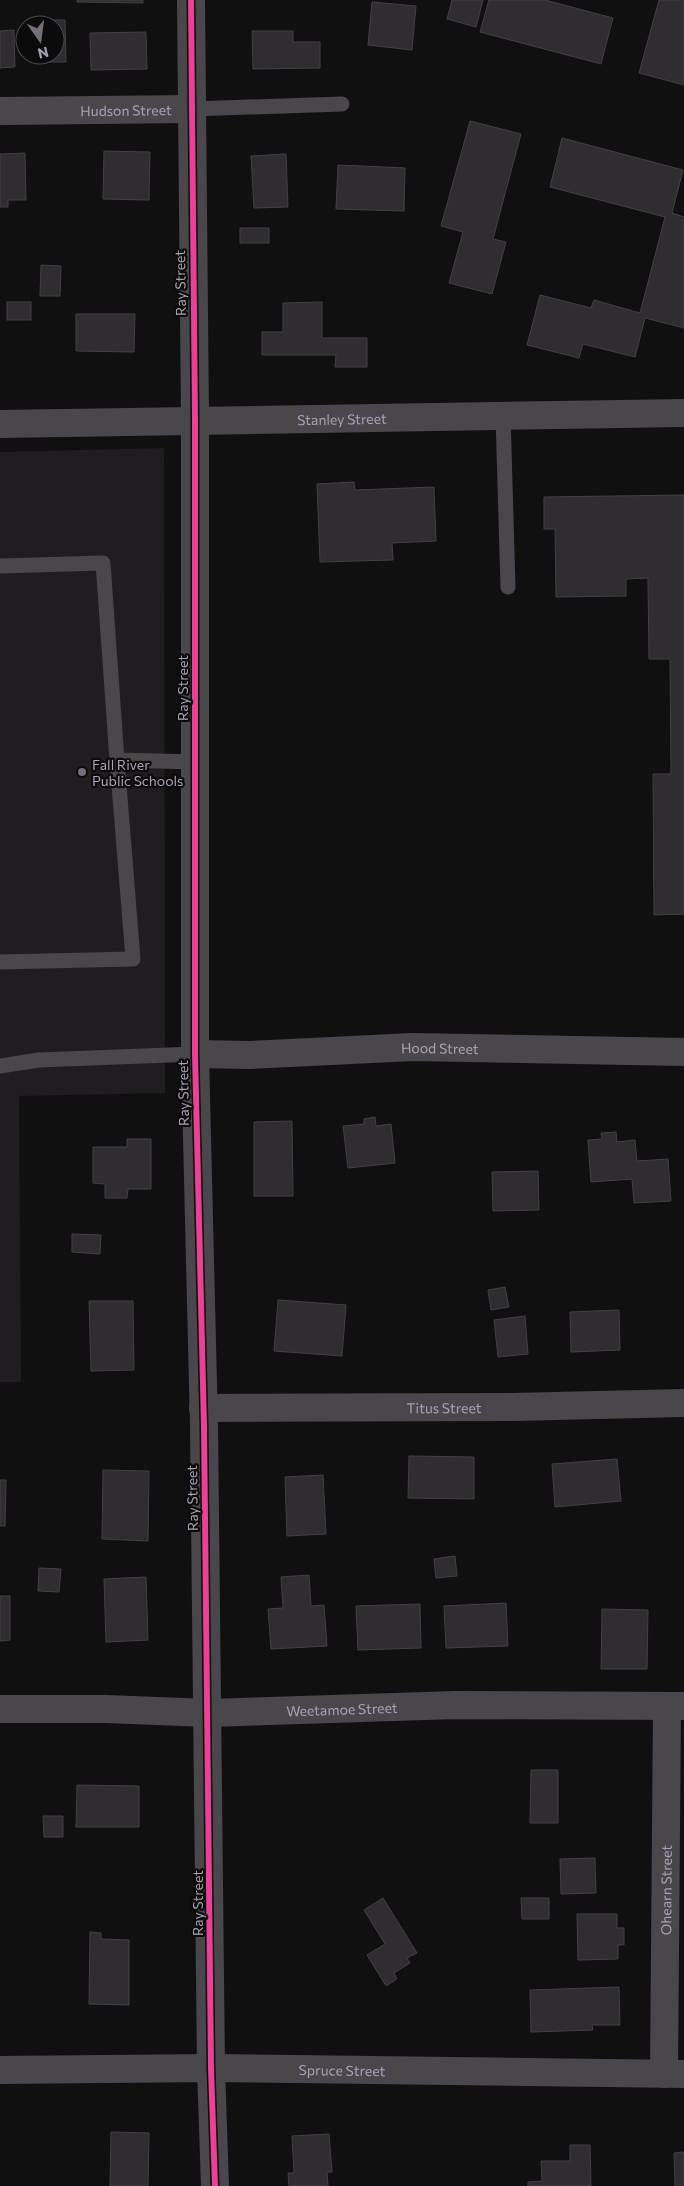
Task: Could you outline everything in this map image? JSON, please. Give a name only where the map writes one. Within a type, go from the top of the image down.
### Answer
[{"type":"street","name":"Ray Street","points":[[191,0],[195,1054],[208,1713],[211,2068],[215,2186]]},
{"type":"street","name":"Hudson Street","points":[[0,111],[191,109]]},
{"type":"street","name":"Stanley Street","points":[[0,424],[194,419],[684,413]]},
{"type":"street","name":"Hood Street","points":[[195,1054],[250,1055],[413,1047],[684,1052]]},
{"type":"street","name":"Titus Street","points":[[203,1408],[512,1407],[684,1403]]},
{"type":"street","name":"Weetamoe Street","points":[[0,1709],[106,1709],[208,1713],[456,1705],[675,1706]]},
{"type":"street","name":"Ohearn Street","points":[[674,2074],[675,1706]]},
{"type":"street","name":"Spruce Street","points":[[0,2070],[211,2068],[674,2074]]},
{"type":"lane","name":"Hudson Street","points":[[191,109],[342,104]]},
{"type":"lane","points":[[503,415],[508,587]]},
{"type":"lane","points":[[0,566],[103,563],[132,959],[0,962]]},
{"type":"lane","points":[[117,760],[195,762]]},
{"type":"lane","points":[[0,1066],[39,1060],[195,1054]]},
{"type":"shaded area","name":"Fall River Public Schools","points":[[164,448],[165,1093],[19,1096],[21,1382],[0,1382],[0,452]]},
{"type":"building","points":[[77,0],[143,0],[143,3],[77,2]]},
{"type":"building","points":[[452,0],[483,0],[476,27],[447,19]]},
{"type":"building","points":[[489,0],[545,0],[613,18],[601,64],[480,32]]},
{"type":"building","points":[[659,0],[684,0],[684,85],[639,73]]},
{"type":"building","points":[[372,2],[416,6],[412,50],[368,45]]},
{"type":"building","points":[[65,20],[66,62],[65,62]]},
{"type":"building","points":[[14,30],[15,67],[0,68],[0,31]]},
{"type":"building","points":[[252,31],[293,31],[293,42],[320,42],[320,68],[253,69]]},
{"type":"building","points":[[146,32],[147,69],[91,70],[90,33]]},
{"type":"building","points":[[470,121],[521,134],[493,239],[506,242],[492,294],[449,283],[463,232],[441,226]]},
{"type":"building","points":[[562,138],[683,170],[672,213],[684,217],[684,328],[645,318],[635,357],[583,344],[579,358],[527,345],[540,295],[591,308],[594,300],[640,313],[665,217],[550,187]]},
{"type":"building","points":[[104,151],[150,152],[149,200],[103,199]]},
{"type":"building","points":[[25,153],[26,200],[8,200],[8,207],[0,207],[0,154]]},
{"type":"building","points":[[286,154],[288,207],[254,208],[251,156]]},
{"type":"building","points":[[338,165],[405,168],[404,211],[336,209]]},
{"type":"building","points":[[240,228],[269,228],[269,243],[240,243]]},
{"type":"building","points":[[41,265],[61,266],[60,296],[40,296]]},
{"type":"building","points":[[7,302],[31,302],[31,320],[7,320]]},
{"type":"building","points":[[322,302],[322,338],[367,338],[367,367],[335,367],[336,355],[262,355],[262,332],[283,332],[283,303]]},
{"type":"building","points":[[76,314],[135,314],[134,352],[76,351]]},
{"type":"building","points":[[354,482],[355,490],[434,487],[436,541],[392,543],[393,560],[320,562],[317,484]]},
{"type":"building","points":[[684,495],[684,914],[654,915],[653,774],[671,774],[670,659],[649,659],[648,578],[626,579],[626,596],[556,597],[555,529],[544,529],[544,497]]},
{"type":"building","points":[[375,1117],[376,1126],[391,1124],[395,1163],[348,1168],[343,1126],[364,1124],[364,1119]]},
{"type":"building","points":[[292,1121],[293,1196],[254,1196],[254,1122]]},
{"type":"building","points":[[616,1132],[617,1142],[635,1140],[637,1161],[668,1159],[671,1201],[634,1203],[632,1179],[591,1182],[588,1140],[602,1139],[601,1133]]},
{"type":"building","points":[[127,1139],[151,1139],[151,1189],[128,1189],[127,1198],[105,1198],[105,1184],[93,1183],[93,1147],[127,1147]]},
{"type":"building","points":[[538,1171],[539,1210],[493,1211],[492,1172]]},
{"type":"building","points":[[72,1234],[101,1235],[100,1254],[72,1252]]},
{"type":"building","points":[[505,1287],[509,1307],[491,1310],[488,1290]]},
{"type":"building","points":[[278,1300],[346,1305],[342,1356],[274,1351]]},
{"type":"building","points":[[89,1301],[133,1301],[134,1370],[91,1371]]},
{"type":"building","points":[[619,1310],[620,1350],[571,1352],[570,1312]]},
{"type":"building","points":[[525,1316],[528,1354],[498,1357],[494,1320]]},
{"type":"building","points":[[409,1456],[474,1457],[474,1499],[408,1498]]},
{"type":"building","points":[[617,1459],[621,1501],[555,1507],[552,1464]]},
{"type":"building","points":[[103,1470],[149,1471],[148,1541],[102,1539]]},
{"type":"building","points":[[323,1475],[326,1534],[287,1536],[285,1477]]},
{"type":"building","points":[[0,1480],[6,1480],[5,1526],[0,1526]]},
{"type":"building","points":[[455,1556],[457,1576],[436,1578],[434,1559]]},
{"type":"building","points":[[39,1568],[61,1569],[59,1592],[38,1591]]},
{"type":"building","points":[[309,1575],[311,1606],[324,1605],[327,1646],[271,1649],[268,1609],[283,1608],[281,1577]]},
{"type":"building","points":[[146,1577],[148,1640],[106,1642],[104,1579]]},
{"type":"building","points":[[0,1596],[10,1596],[10,1640],[0,1641]]},
{"type":"building","points":[[506,1603],[508,1646],[446,1648],[444,1606]]},
{"type":"building","points":[[420,1604],[421,1648],[358,1650],[356,1606]]},
{"type":"building","points":[[602,1609],[648,1610],[647,1669],[601,1669]]},
{"type":"building","points":[[531,1770],[558,1770],[558,1823],[530,1823]]},
{"type":"building","points":[[77,1785],[139,1786],[139,1827],[76,1827]]},
{"type":"building","points":[[43,1816],[63,1816],[63,1837],[44,1837]]},
{"type":"building","points":[[595,1858],[596,1893],[561,1894],[560,1859]]},
{"type":"building","points":[[383,1898],[417,1953],[407,1958],[410,1963],[394,1973],[397,1979],[386,1986],[367,1955],[385,1944],[364,1910]]},
{"type":"building","points":[[521,1898],[549,1898],[549,1919],[522,1919]]},
{"type":"building","points":[[577,1914],[617,1914],[617,1928],[624,1928],[624,1945],[618,1945],[618,1959],[578,1960]]},
{"type":"building","points":[[90,1932],[101,1933],[101,1939],[129,1940],[129,2005],[89,2004]]},
{"type":"building","points":[[619,1987],[620,2025],[592,2025],[593,2030],[531,2032],[530,1990]]},
{"type":"building","points":[[111,2132],[149,2133],[148,2186],[110,2186]]},
{"type":"building","points":[[329,2134],[332,2172],[327,2172],[328,2186],[289,2186],[288,2173],[294,2173],[292,2136]]},
{"type":"building","points":[[570,2145],[590,2145],[591,2186],[528,2186],[528,2182],[542,2181],[541,2161],[570,2161]]},
{"type":"building","points":[[684,2152],[684,2186],[675,2186],[674,2153]]},
{"type":"cycle path","points":[[191,0],[195,419],[195,1054],[204,1426],[211,2068],[215,2186]]},
{"type":"place","name":"Fall River Public Schools","points":[[82,772]]}]
